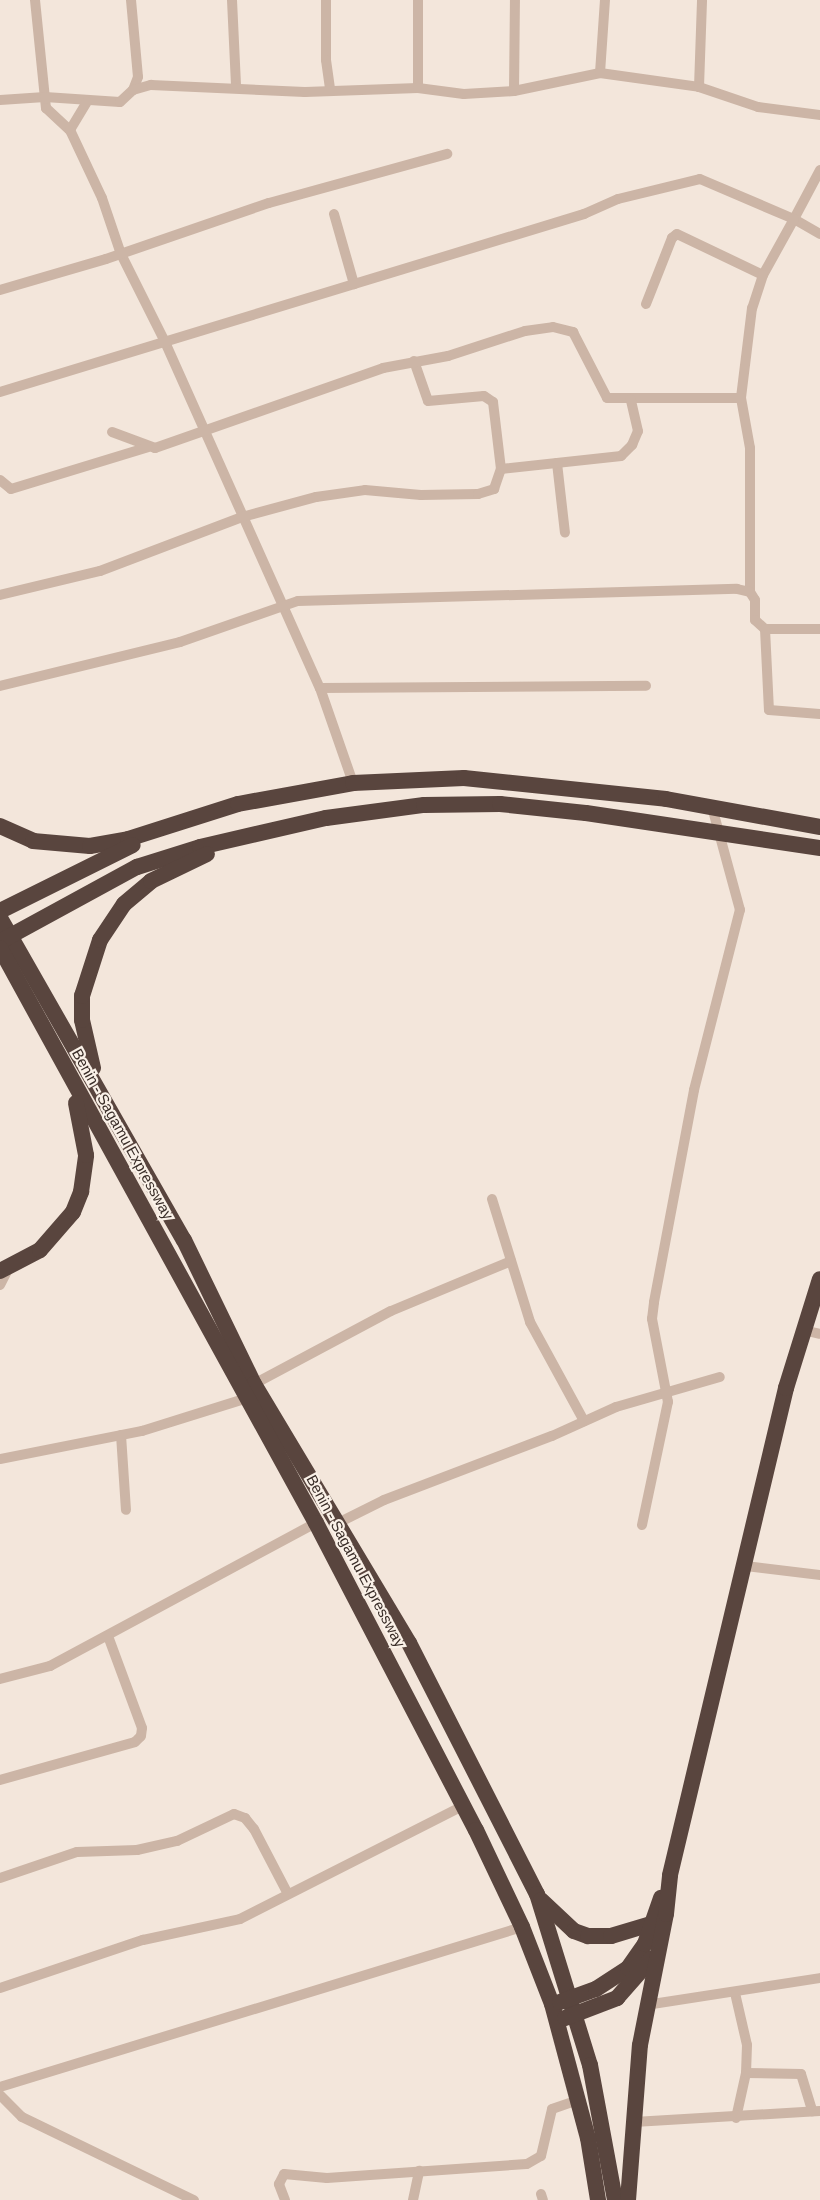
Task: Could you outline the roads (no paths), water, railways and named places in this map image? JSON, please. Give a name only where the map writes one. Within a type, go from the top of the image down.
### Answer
[{"type":"highway","points":[[0,826],[33,841],[90,846],[180,823],[238,804],[352,783],[464,778],[712,807],[820,826]]},
{"type":"highway","points":[[0,941],[137,867],[251,832],[326,818],[424,805],[500,804],[718,832],[820,848]]},
{"type":"highway","points":[[0,911],[180,823]]},
{"type":"highway","points":[[123,1134],[88,1056],[82,1020],[86,974],[99,940],[124,904],[151,881],[251,832]]},
{"type":"highway","points":[[0,918],[17,964],[123,1134],[197,1265],[251,1391],[339,1523],[432,1685],[539,1898],[574,2006],[606,2137],[615,2200]]},
{"type":"highway","points":[[0,948],[17,964]]},
{"type":"highway","name":"Benin - Sagamu Expressway","points":[[17,964],[56,1049],[251,1391],[316,1523],[463,1806],[522,1927],[554,2012],[578,2100],[598,2200]]},
{"type":"highway","points":[[4,1270],[40,1250],[59,1232],[81,1192],[86,1155],[83,1122],[56,1049]]},
{"type":"highway","points":[[628,2200],[646,2005],[670,1875],[746,1566],[812,1332],[820,1279]]},
{"type":"highway","points":[[574,2006],[628,1968],[645,1944],[670,1875]]},
{"type":"highway","points":[[539,1898],[574,1931],[588,1936],[611,1936],[651,1924]]},
{"type":"highway","points":[[554,2012],[617,1998],[643,1972],[658,1949]]},
{"type":"street","points":[[35,0],[46,108],[70,130],[106,209],[121,255],[165,342],[320,688],[352,783]]},
{"type":"street","points":[[0,100],[45,97],[87,102],[120,102],[133,90],[138,77],[131,0]]},
{"type":"street","points":[[232,0],[236,86]]},
{"type":"street","points":[[326,0],[326,60],[330,89]]},
{"type":"street","points":[[418,0],[418,88]]},
{"type":"street","points":[[514,0],[514,91]]},
{"type":"street","points":[[600,73],[605,0]]},
{"type":"street","points":[[699,87],[702,0]]},
{"type":"street","points":[[133,90],[151,85],[236,86],[305,92],[330,89],[418,88],[464,94],[514,91],[600,73],[699,87],[758,106],[820,115]]},
{"type":"street","points":[[70,130],[87,102]]},
{"type":"street","points":[[0,290],[121,255],[269,203],[447,154]]},
{"type":"street","points":[[820,170],[763,275],[752,308],[741,398],[750,448],[750,592],[755,600],[755,620],[765,629],[820,629]]},
{"type":"street","points":[[0,392],[584,214],[618,199],[700,179],[794,219],[820,234]]},
{"type":"street","points":[[334,214],[354,284]]},
{"type":"street","points":[[646,304],[672,238],[677,234],[763,275]]},
{"type":"street","points":[[0,480],[11,489],[204,429],[383,368],[448,356],[525,331],[561,327],[573,332],[603,394],[614,400],[741,398]]},
{"type":"street","points":[[0,595],[100,571],[242,517],[316,497],[365,490],[421,495],[478,494],[494,489],[501,469],[493,402],[484,396],[428,401],[414,362]]},
{"type":"street","points":[[501,469],[621,456],[632,446],[638,432],[630,400]]},
{"type":"street","points":[[112,432],[148,447]]},
{"type":"street","points":[[556,463],[565,533]]},
{"type":"street","points":[[0,686],[180,642],[298,601],[737,589],[750,592]]},
{"type":"street","points":[[765,629],[769,710],[820,714]]},
{"type":"street","points":[[320,688],[646,686]]},
{"type":"street","points":[[642,1525],[667,1392],[652,1319],[654,1302],[694,1090],[740,910],[712,807]]},
{"type":"street","points":[[492,1199],[537,1338],[584,1421]]},
{"type":"street","points":[[0,1459],[121,1435],[251,1391],[391,1311],[512,1261]]},
{"type":"street","points":[[0,1285],[4,1270]]},
{"type":"street","points":[[339,1523],[384,1500],[584,1421],[667,1392],[720,1377]]},
{"type":"street","points":[[121,1435],[126,1510]]},
{"type":"street","points":[[0,1679],[50,1666],[316,1523]]},
{"type":"street","points":[[746,1566],[820,1575]]},
{"type":"street","points":[[0,1780],[135,1742],[141,1736],[142,1728],[108,1636]]},
{"type":"street","points":[[0,1988],[143,1940],[240,1919],[463,1806]]},
{"type":"street","points":[[0,1878],[77,1852],[137,1850],[177,1841],[234,1814],[245,1818],[254,1829],[288,1894]]},
{"type":"street","points":[[0,2087],[522,1927]]},
{"type":"street","points":[[646,2005],[820,1978]]},
{"type":"street","points":[[735,1993],[747,2045],[746,2073],[735,2118]]},
{"type":"street","points":[[634,2122],[735,2118],[816,2111],[801,2074],[746,2073]]},
{"type":"street","points":[[0,2095],[22,2117],[194,2200]]},
{"type":"street","points":[[285,2200],[279,2184],[284,2175],[327,2178],[535,2160],[541,2156],[552,2109],[578,2100]]},
{"type":"street","points":[[413,2200],[419,2171]]}]
